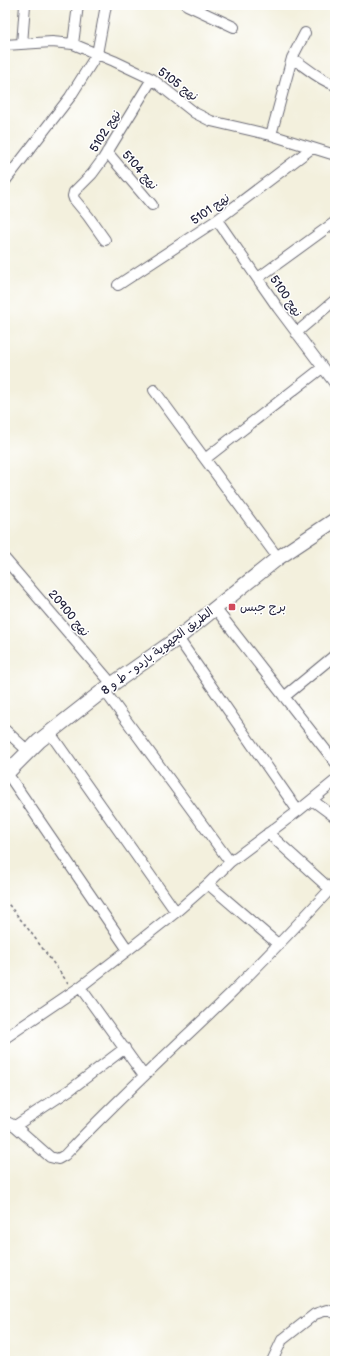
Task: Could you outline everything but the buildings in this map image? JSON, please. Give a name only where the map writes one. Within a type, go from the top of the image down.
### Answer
[{"type":"main road","name":"الطريق الجهوية باردو - ط و 8","points":[[6,774],[28,751],[108,687],[178,638],[278,558],[335,520]]},
{"type":"street","points":[[22,44],[25,5]]},
{"type":"street","points":[[73,44],[78,5]]},
{"type":"street","points":[[5,181],[70,97],[97,54],[106,5]]},
{"type":"street","points":[[188,5],[234,27]]},
{"type":"street","points":[[271,135],[292,58],[305,33]]},
{"type":"street","name":"نهج 5105","points":[[5,45],[52,42],[73,44],[152,79],[195,113],[211,121],[271,135],[335,155]]},
{"type":"street","points":[[292,58],[302,64],[307,70],[335,85]]},
{"type":"street","name":"نهج 5102","points":[[103,238],[74,199],[74,192],[92,174],[152,79]]},
{"type":"street","name":"نهج 5101","points":[[118,285],[218,220],[312,148]]},
{"type":"street","name":"نهج 5104","points":[[107,152],[152,205]]},
{"type":"street","name":"نهج 5100","points":[[218,220],[296,333],[335,384]]},
{"type":"street","points":[[258,278],[335,222]]},
{"type":"street","points":[[296,333],[335,300]]},
{"type":"street","points":[[204,459],[322,368]]},
{"type":"street","points":[[154,390],[278,558]]},
{"type":"street","name":"نهج 20900","points":[[5,559],[108,687],[230,862]]},
{"type":"street","points":[[215,608],[335,762]]},
{"type":"street","points":[[178,638],[298,811]]},
{"type":"street","points":[[284,697],[335,655]]},
{"type":"street","points":[[5,730],[28,751]]},
{"type":"street","points":[[50,733],[176,912]]},
{"type":"street","points":[[6,774],[128,950]]},
{"type":"street","points":[[5,1038],[77,989],[128,950],[176,912],[230,862],[335,781]]},
{"type":"street","points":[[312,800],[335,817]]},
{"type":"street","points":[[5,1121],[15,1126],[50,1157],[58,1159],[65,1155],[279,945],[332,886],[268,833]]},
{"type":"street","points":[[208,884],[279,945]]},
{"type":"street","points":[[77,989],[126,1048],[144,1076]]},
{"type":"street","points":[[15,1126],[71,1089],[126,1048]]},
{"type":"street","points":[[272,1361],[282,1340],[315,1314],[327,1310],[335,1313]]},
{"type":"path","points":[[5,900],[77,989]]},
{"type":"place","name":"برج جبس","points":[[232,607]]}]
